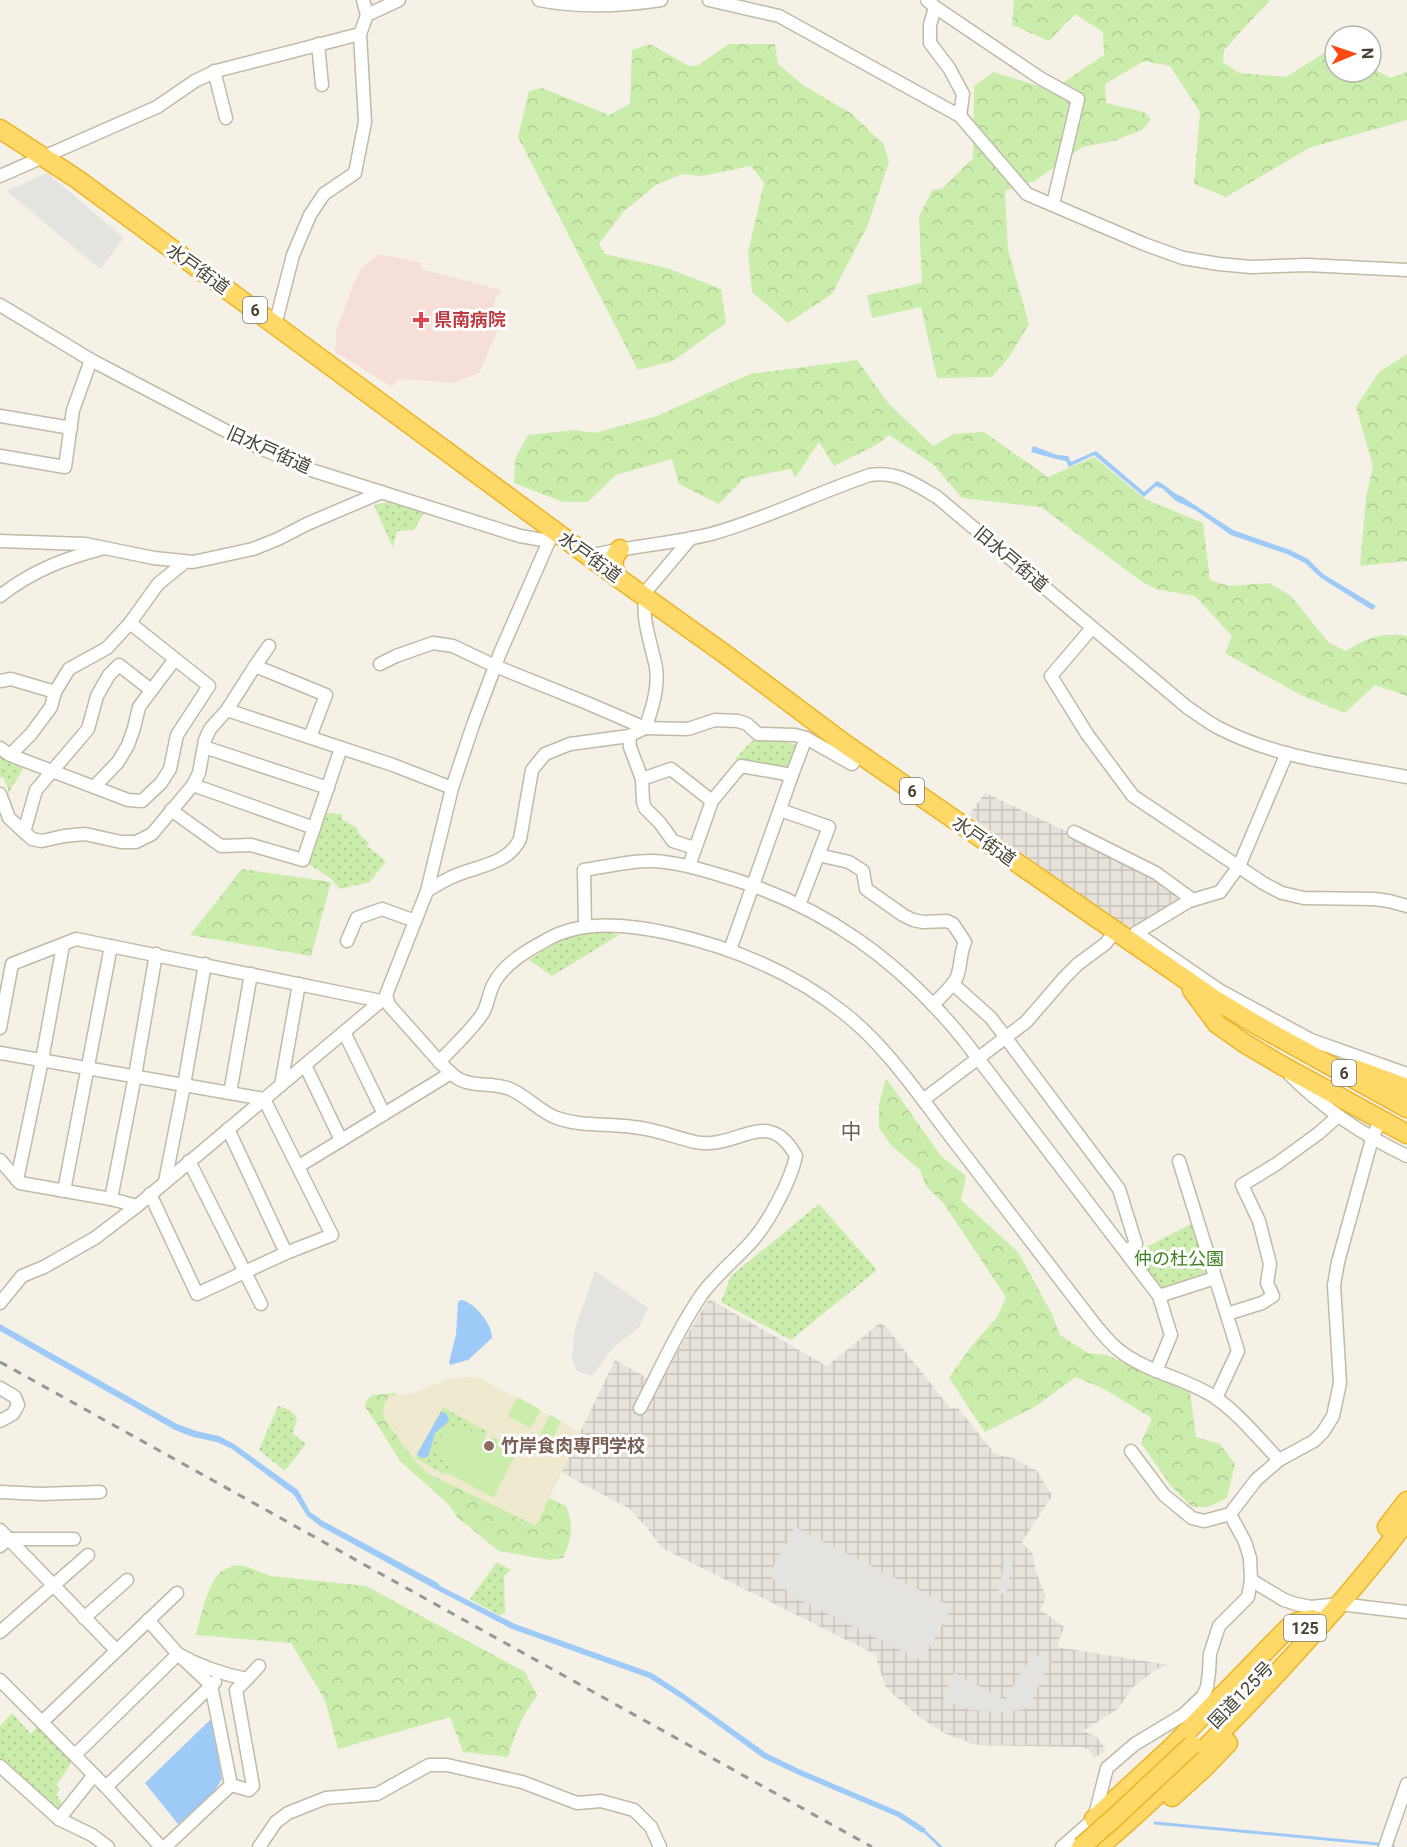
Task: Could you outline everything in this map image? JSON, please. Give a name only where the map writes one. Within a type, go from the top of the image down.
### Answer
[{"type":"highway","name":"水戸街道","points":[[0,129],[45,157],[275,325],[552,536],[588,556],[645,596],[859,754],[1115,932],[1133,938],[1184,979]]},
{"type":"highway","points":[[617,577],[613,564],[620,549]]},
{"type":"highway","points":[[1184,979],[1217,1024],[1244,1043],[1407,1134]]},
{"type":"highway","name":"6","points":[[1184,979],[1255,1024],[1407,1107]]},
{"type":"highway","points":[[1303,1051],[1407,1082]]},
{"type":"highway","name":"国道125号","points":[[1332,1604],[1407,1501]]},
{"type":"highway","name":"国道125号","points":[[1099,1847],[1196,1750],[1244,1692],[1315,1624],[1407,1520]]},
{"type":"highway","points":[[1094,1819],[1171,1748],[1288,1628],[1297,1622],[1315,1624],[1312,1654],[1204,1768],[1116,1847]]},
{"type":"highway","name":"国道125号","points":[[1081,1847],[1196,1750]]},
{"type":"street","points":[[275,325],[293,255],[310,215],[324,194],[355,173],[365,122],[360,34],[367,15],[363,0]]},
{"type":"street","points":[[367,15],[399,0]]},
{"type":"street","points":[[540,0],[591,5],[633,4],[661,0]]},
{"type":"street","points":[[709,0],[778,16],[960,116],[1027,194],[1144,244],[1183,258],[1219,264],[1251,267],[1307,265],[1407,270]]},
{"type":"street","points":[[931,4],[930,43],[949,68],[963,94],[960,116]]},
{"type":"street","points":[[931,4],[1040,78],[1078,99],[1053,204]]},
{"type":"street","points":[[0,176],[157,107],[214,71],[360,34]]},
{"type":"street","points":[[318,45],[322,85]]},
{"type":"street","points":[[214,71],[226,118]]},
{"type":"street","name":"旧水戸街道","points":[[0,305],[91,360],[247,442],[308,469],[520,536],[552,536]]},
{"type":"street","points":[[0,456],[65,467],[73,410],[91,360]]},
{"type":"street","points":[[0,416],[71,428]]},
{"type":"street","name":"旧水戸街道","points":[[588,556],[709,534],[761,517],[870,475],[880,473],[896,475],[937,497],[1188,708],[1218,728],[1287,753],[1407,777]]},
{"type":"street","points":[[0,541],[85,544],[185,562],[253,549],[382,492]]},
{"type":"street","points":[[0,1303],[22,1276],[44,1267],[95,1238],[137,1206],[384,1000],[427,891],[452,788],[472,725],[495,666],[552,536]]},
{"type":"street","points":[[427,891],[452,877],[507,856],[516,849],[520,839],[532,770],[545,754],[570,744],[630,736],[645,728],[656,688],[656,668],[648,639],[645,596],[648,589],[691,538]]},
{"type":"street","points":[[0,596],[14,585],[68,558],[105,548]]},
{"type":"street","points":[[5,752],[31,734],[51,706],[54,692],[69,669],[107,648],[130,623],[158,584],[185,562]]},
{"type":"street","points":[[5,752],[128,800],[142,801],[160,783],[170,769],[177,735],[209,686],[130,623]]},
{"type":"street","points":[[1092,628],[1051,676],[1087,734],[1133,796],[1263,883],[1282,893],[1304,898],[1374,899],[1407,906]]},
{"type":"street","points":[[380,664],[434,643],[453,646],[495,666],[645,728],[688,729],[715,720],[738,721],[747,724],[758,734],[787,734],[806,738],[852,764],[859,754]]},
{"type":"street","points":[[0,794],[9,818],[32,838],[42,841],[85,834],[121,842],[136,842],[152,834],[193,785],[199,773],[205,740],[210,729],[227,710],[269,646]]},
{"type":"street","points":[[94,787],[118,762],[128,746],[139,707],[175,659]]},
{"type":"street","points":[[24,832],[36,790],[88,729],[97,696],[109,675],[119,665],[151,690]]},
{"type":"street","points":[[255,666],[326,694],[310,737]]},
{"type":"street","points":[[0,681],[11,679],[54,692]]},
{"type":"street","points":[[227,710],[452,788]]},
{"type":"street","points":[[630,736],[630,747],[642,779],[645,808],[673,841],[694,848]]},
{"type":"street","points":[[730,950],[806,738]]},
{"type":"street","points":[[204,747],[328,788]]},
{"type":"street","points":[[171,810],[221,846],[251,845],[303,860],[341,748]]},
{"type":"street","points":[[1287,753],[1239,866],[1220,892],[1192,900],[1133,938],[1219,990],[1311,1040],[1407,1082]]},
{"type":"street","points":[[689,866],[712,801],[741,766],[792,775]]},
{"type":"street","points":[[642,779],[671,770],[712,801]]},
{"type":"street","points":[[193,785],[314,828]]},
{"type":"street","points":[[780,810],[829,827],[799,904]]},
{"type":"street","points":[[1074,832],[1156,873],[1192,900]]},
{"type":"street","points":[[818,855],[849,862],[863,871],[866,889],[903,915],[923,921],[947,921],[953,924],[965,942],[961,952],[958,975],[934,1004]]},
{"type":"street","points":[[585,927],[584,870],[651,861],[689,866],[754,885],[830,920],[872,948],[934,1004],[979,1058],[1160,1296],[1171,1335],[1156,1371]]},
{"type":"street","points":[[347,941],[357,918],[382,909],[415,921]]},
{"type":"street","points":[[440,1062],[484,1011],[501,972],[509,964],[567,930],[585,927],[636,927],[685,937],[730,950],[777,971],[845,1014],[896,1065],[1105,1337],[1119,1351],[1156,1371],[1216,1398],[1238,1417],[1279,1460]]},
{"type":"street","points":[[923,1100],[1026,1022],[1065,976],[1105,944],[1115,932]]},
{"type":"street","points":[[0,1028],[12,964],[76,939],[384,1000],[440,1062],[461,1080],[509,1088],[554,1117],[570,1122],[631,1126],[657,1130],[696,1142],[711,1143],[726,1141],[749,1132],[762,1130],[776,1132],[789,1143],[796,1156],[794,1169],[768,1220],[752,1241],[716,1276],[701,1296],[640,1407]]},
{"type":"street","points":[[17,1180],[63,945]]},
{"type":"street","points":[[64,1191],[111,946]]},
{"type":"street","points":[[111,1199],[156,954]]},
{"type":"street","points":[[165,1182],[205,964]]},
{"type":"street","points":[[230,1093],[251,974]]},
{"type":"street","points":[[281,1085],[299,984]]},
{"type":"street","points":[[952,984],[991,1018],[1119,1189],[1136,1244],[1126,1252]]},
{"type":"street","points":[[344,1032],[384,1114]]},
{"type":"street","points":[[0,1053],[264,1099]]},
{"type":"street","points":[[305,1065],[341,1140]]},
{"type":"street","points":[[1281,1065],[1307,1093],[1338,1116],[1372,1139],[1407,1156]]},
{"type":"street","points":[[299,1166],[451,1073]]},
{"type":"street","points":[[150,1194],[196,1294],[332,1235],[264,1099]]},
{"type":"street","points":[[1227,1314],[1273,1296],[1268,1283],[1270,1264],[1264,1242],[1258,1221],[1242,1185],[1284,1159],[1338,1116]]},
{"type":"street","points":[[1131,1451],[1164,1495],[1192,1518],[1204,1521],[1230,1514],[1256,1480],[1279,1460],[1314,1441],[1323,1432],[1333,1416],[1340,1383],[1334,1286],[1338,1262],[1372,1139],[1378,1125]]},
{"type":"street","points":[[228,1129],[286,1253]]},
{"type":"street","points":[[0,1160],[20,1183],[111,1199],[137,1206]]},
{"type":"street","points":[[189,1161],[261,1304]]},
{"type":"street","points":[[1179,1161],[1238,1351],[1216,1398]]},
{"type":"street","points":[[1160,1296],[1215,1278]]},
{"type":"street","points":[[0,1388],[15,1397],[18,1405],[13,1414],[0,1422]]},
{"type":"street","points":[[0,1492],[41,1494],[100,1492]]},
{"type":"street","points":[[1087,1847],[1107,1768],[1135,1744],[1184,1715],[1203,1696],[1207,1687],[1210,1654],[1219,1626],[1248,1597],[1251,1580],[1250,1558],[1245,1542],[1230,1514]]},
{"type":"street","points":[[3,1538],[74,1539]]},
{"type":"street","points":[[3,1538],[53,1585],[116,1650]]},
{"type":"street","points":[[0,1632],[88,1555]]},
{"type":"street","points":[[84,1618],[127,1580]]},
{"type":"street","points":[[1251,1580],[1284,1600],[1311,1607],[1332,1604],[1407,1612]]},
{"type":"street","points":[[42,1722],[177,1593]]},
{"type":"street","points":[[148,1620],[178,1654],[211,1685],[231,1785]]},
{"type":"street","points":[[178,1654],[199,1666],[247,1679]]},
{"type":"street","points":[[75,1755],[178,1654]]},
{"type":"street","points":[[231,1785],[249,1790],[253,1786],[236,1690],[259,1666]]},
{"type":"street","points":[[106,1787],[223,1674]]},
{"type":"street","points":[[0,1680],[106,1787],[160,1847]]},
{"type":"street","points":[[259,1847],[276,1822],[288,1813],[326,1798],[377,1794],[429,1765],[447,1765],[522,1782],[577,1803],[601,1801],[634,1810],[651,1827],[660,1847]]},
{"type":"street","points":[[0,1766],[59,1819],[92,1835],[108,1847]]},
{"type":"street","points":[[59,1819],[94,1775]]},
{"type":"street","points":[[1385,1847],[1407,1784]]},
{"type":"street","points":[[165,1847],[231,1785]]},
{"type":"street","points":[[1062,1847],[1094,1819]]},
{"type":"shaded area","points":[[47,173],[124,238],[100,269],[7,191]]},
{"type":"shaded area","name":"県南病院","points":[[380,254],[422,263],[421,269],[501,290],[494,303],[492,314],[501,317],[501,323],[479,373],[453,383],[405,379],[397,381],[392,387],[335,352],[336,332],[353,285],[362,268]]},
{"type":"shaded area","points":[[985,793],[1157,874],[1188,901],[1129,931],[969,815]]},
{"type":"shaded area","points":[[595,1271],[648,1308],[639,1327],[611,1350],[592,1376],[577,1371],[572,1359],[575,1329]]},
{"type":"shaded area","points":[[709,1299],[827,1366],[880,1323],[886,1327],[950,1408],[958,1408],[995,1454],[1013,1458],[1037,1471],[1052,1496],[1022,1542],[1033,1555],[1036,1572],[1046,1597],[1041,1610],[1064,1627],[1057,1647],[1169,1665],[1155,1670],[1133,1687],[1118,1709],[1083,1731],[1097,1737],[1106,1750],[1094,1758],[1089,1750],[1082,1747],[975,1745],[944,1733],[921,1718],[886,1688],[875,1654],[662,1548],[630,1509],[561,1472],[615,1360],[658,1384]]},
{"type":"shaded area","name":"竹岸食肉専門学校","points":[[479,1378],[581,1432],[536,1526],[427,1473],[412,1457],[384,1418],[383,1407],[389,1396],[410,1394],[449,1379]]},
{"type":"shaded area","points":[[795,1527],[944,1603],[949,1612],[922,1661],[794,1597],[769,1575]]},
{"type":"shaded area","points":[[1006,1554],[1014,1556],[1006,1594],[998,1593]]},
{"type":"shaded area","points":[[1033,1654],[1050,1661],[1029,1708],[1008,1712],[970,1710],[943,1700],[954,1673],[1005,1700]]},
{"type":"green space","points":[[1014,0],[1270,0],[1224,50],[1223,62],[1239,73],[1286,77],[1323,54],[1323,84],[1383,84],[1383,74],[1390,78],[1407,72],[1407,120],[1309,148],[1226,197],[1194,184],[1200,112],[1170,66],[1144,61],[1105,84],[1106,103],[1144,112],[1151,119],[1142,130],[1114,141],[1082,147],[1035,181],[1005,191],[1008,250],[1029,324],[1009,357],[992,377],[937,378],[921,307],[872,318],[867,295],[922,283],[919,217],[932,190],[942,189],[973,158],[974,86],[993,72],[1052,90],[1104,55],[1103,32],[1075,14],[1049,41],[1012,25]]},
{"type":"green space","points":[[650,44],[689,66],[697,66],[729,44],[775,44],[778,64],[803,85],[852,114],[884,145],[889,162],[867,227],[832,294],[788,323],[752,292],[748,253],[764,183],[751,166],[702,176],[682,174],[656,185],[623,212],[599,244],[605,254],[667,268],[721,289],[726,323],[673,361],[638,370],[518,137],[529,91],[542,88],[609,115],[630,104],[632,50]]},
{"type":"green space","points":[[1407,354],[1407,561],[1360,566],[1366,498],[1373,466],[1356,407],[1379,372]]},
{"type":"green space","points":[[857,360],[889,404],[933,446],[954,434],[984,432],[1048,477],[1094,457],[1145,499],[1203,523],[1210,580],[1229,586],[1269,583],[1291,596],[1329,643],[1346,651],[1375,637],[1407,636],[1407,696],[1375,685],[1345,713],[1301,695],[1225,653],[1232,636],[1195,596],[1156,589],[1141,581],[1041,507],[962,498],[934,465],[889,435],[878,444],[834,466],[819,442],[795,478],[791,469],[744,478],[719,504],[679,484],[672,459],[616,475],[588,502],[563,502],[514,483],[515,459],[528,435],[575,430],[595,433],[657,416],[750,374]]},
{"type":"green space","points":[[388,502],[424,513],[414,530],[397,531],[393,548],[374,505]]},
{"type":"green space","points":[[775,739],[798,745],[788,767],[735,759],[752,741]]},
{"type":"green space","points":[[0,752],[26,764],[8,794],[3,777],[0,778]]},
{"type":"green space","points":[[326,813],[342,814],[342,819],[357,828],[359,834],[369,843],[367,846],[386,861],[370,882],[340,889],[330,878],[306,862],[320,816]]},
{"type":"green space","points":[[242,869],[331,882],[311,956],[190,935]]},
{"type":"green space","points":[[597,930],[619,935],[552,976],[529,960],[572,934]]},
{"type":"green space","points":[[886,1078],[941,1156],[966,1176],[961,1200],[1018,1252],[1052,1314],[1060,1335],[1088,1353],[1107,1355],[1190,1393],[1196,1437],[1220,1444],[1235,1464],[1227,1498],[1208,1507],[1192,1507],[1171,1486],[1141,1443],[1152,1418],[1102,1388],[1076,1377],[1036,1406],[985,1432],[949,1378],[970,1348],[998,1316],[1006,1297],[944,1204],[926,1186],[920,1170],[891,1145],[879,1128],[879,1104]]},
{"type":"green space","points":[[819,1204],[877,1270],[791,1340],[721,1302],[731,1276]]},
{"type":"green space","name":"仲の杜公園","points":[[1193,1223],[1210,1275],[1161,1290],[1133,1254]]},
{"type":"green space","points":[[396,1393],[397,1395],[389,1396],[383,1407],[384,1418],[412,1457],[427,1473],[536,1526],[549,1498],[566,1506],[571,1532],[563,1558],[550,1560],[499,1551],[457,1517],[449,1505],[400,1461],[365,1407],[366,1401],[373,1395]]},
{"type":"green space","points":[[518,1397],[541,1410],[531,1428],[507,1416]]},
{"type":"green space","points":[[278,1406],[290,1410],[297,1418],[293,1434],[306,1444],[285,1471],[259,1450]]},
{"type":"green space","points":[[443,1407],[488,1432],[484,1438],[469,1430],[455,1471],[446,1475],[415,1458]]},
{"type":"green space","points":[[550,1415],[561,1421],[552,1440],[540,1434]]},
{"type":"green space","points":[[458,1426],[490,1441],[493,1437],[518,1450],[493,1498],[450,1474],[454,1471],[440,1456],[438,1446],[443,1434],[448,1427]]},
{"type":"green space","points":[[497,1562],[511,1570],[504,1576],[505,1613],[499,1615],[470,1599]]},
{"type":"green space","points":[[236,1565],[271,1576],[366,1586],[525,1672],[537,1696],[527,1710],[508,1757],[463,1752],[450,1717],[338,1749],[325,1700],[291,1643],[196,1635],[205,1600],[217,1575]]},
{"type":"green space","points":[[12,1713],[31,1734],[40,1724],[73,1757],[56,1785],[60,1789],[56,1795],[61,1801],[59,1814],[0,1760],[0,1726]]},
{"type":"water","points":[[1033,446],[1057,455],[1068,456],[1071,462],[1096,451],[1144,492],[1157,481],[1233,530],[1290,550],[1308,559],[1323,574],[1376,606],[1372,610],[1321,578],[1305,563],[1287,554],[1231,535],[1195,510],[1176,501],[1163,489],[1156,486],[1144,497],[1094,455],[1069,467],[1066,461],[1031,452]]},
{"type":"water","points":[[461,1300],[472,1305],[482,1315],[490,1327],[492,1338],[468,1360],[450,1365],[456,1335],[458,1302]]},
{"type":"water","points":[[0,1324],[177,1424],[219,1436],[234,1444],[298,1490],[310,1512],[323,1521],[440,1586],[515,1624],[652,1673],[766,1753],[900,1812],[926,1829],[922,1833],[898,1817],[763,1758],[649,1678],[512,1629],[437,1590],[320,1526],[307,1516],[294,1495],[232,1449],[217,1442],[175,1430],[0,1331]]},
{"type":"water","points":[[441,1412],[446,1413],[449,1420],[435,1433],[428,1457],[421,1458],[417,1454]]},
{"type":"water","points":[[211,1719],[222,1779],[211,1796],[178,1824],[145,1783]]},
{"type":"waterway","points":[[1155,1823],[1378,1844]]},
{"type":"waterway","points":[[923,1830],[941,1847]]},
{"type":"railway","points":[[0,1362],[872,1847]]},
{"type":"place","name":"県南病院","points":[[421,320]]},
{"type":"place","name":"竹岸食肉専門学校","points":[[489,1446]]},
{"type":"district","name":"中","points":[[851,1132]]}]
